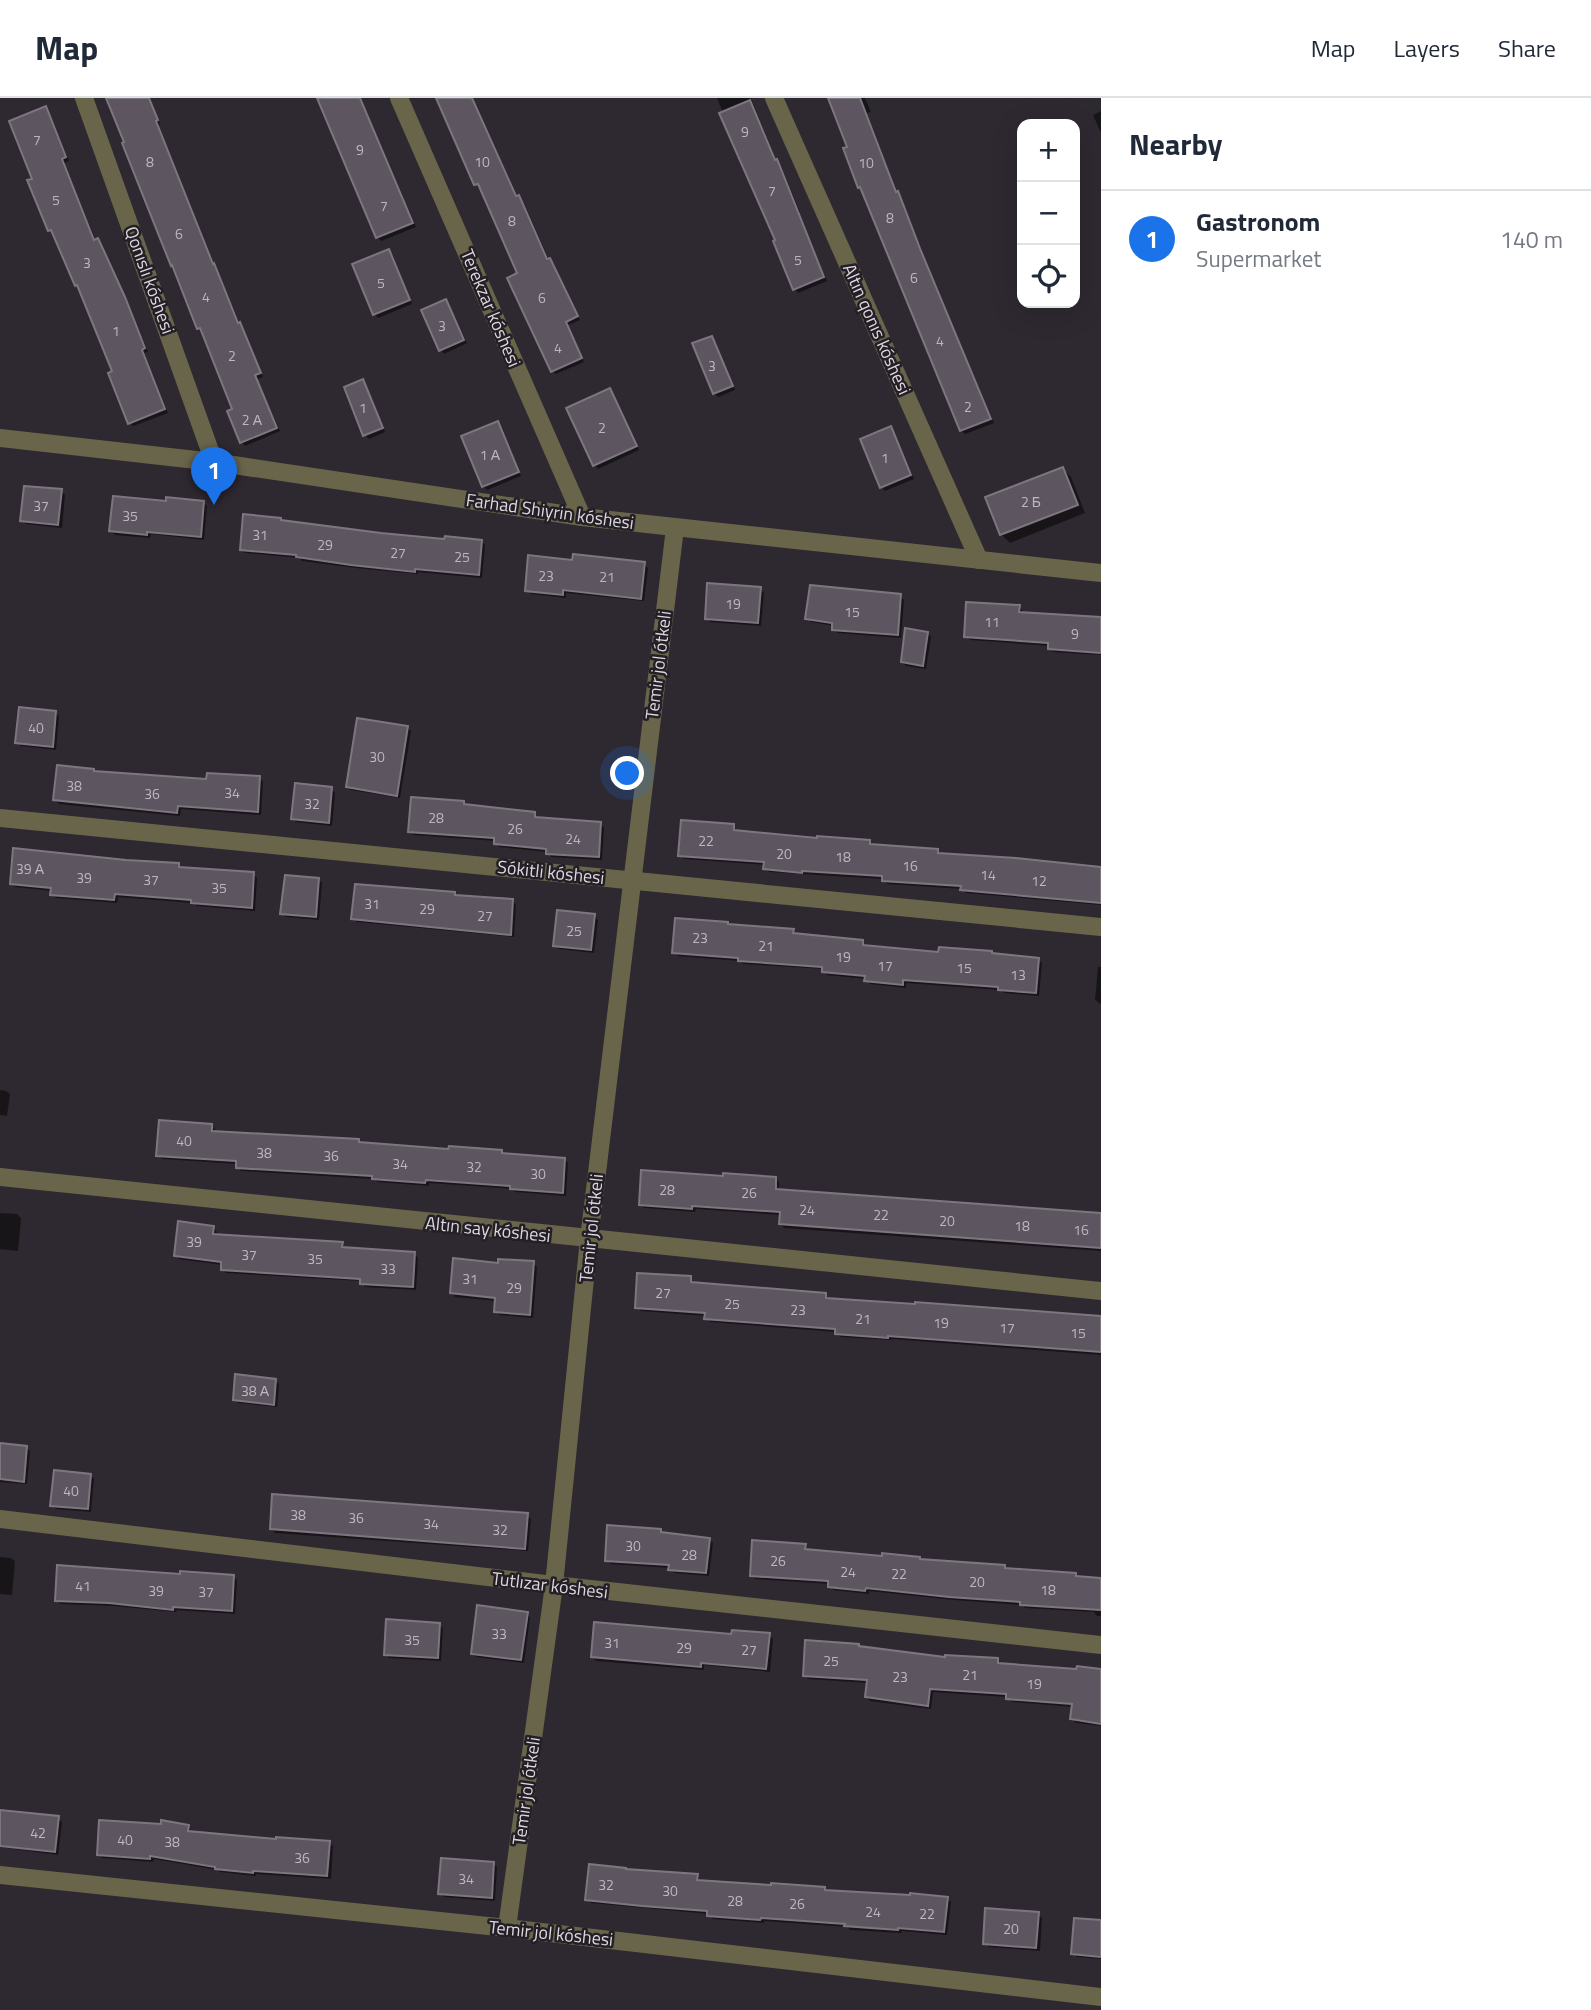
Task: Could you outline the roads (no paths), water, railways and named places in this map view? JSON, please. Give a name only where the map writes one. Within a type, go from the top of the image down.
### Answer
[{"type":"street","name":"Qonıslı kóshesi","points":[[84,98],[215,462]]},
{"type":"street","name":"Terekzar kóshesi","points":[[399,98],[582,517]]},
{"type":"street","name":"Altın qonıs kóshesi","points":[[774,98],[979,560]]},
{"type":"street","name":"Farhad Shiyrin kóshesi","points":[[0,438],[215,462],[582,517],[1101,573]]},
{"type":"street","name":"Temir jol ótkeli","points":[[507,1928],[554,1586],[589,1239],[675,528]]},
{"type":"street","name":"Sókitli kóshesi","points":[[0,818],[1101,927]]},
{"type":"street","name":"Altın say kóshesi","points":[[0,1177],[1101,1291]]},
{"type":"street","name":"Tutlızar kóshesi","points":[[0,1519],[554,1586],[1101,1645]]},
{"type":"street","name":"Temir jol kóshesi","points":[[0,1875],[507,1928],[1101,1997]]},
{"type":"place","name":"Gastronom","points":[[214,505]]}]
